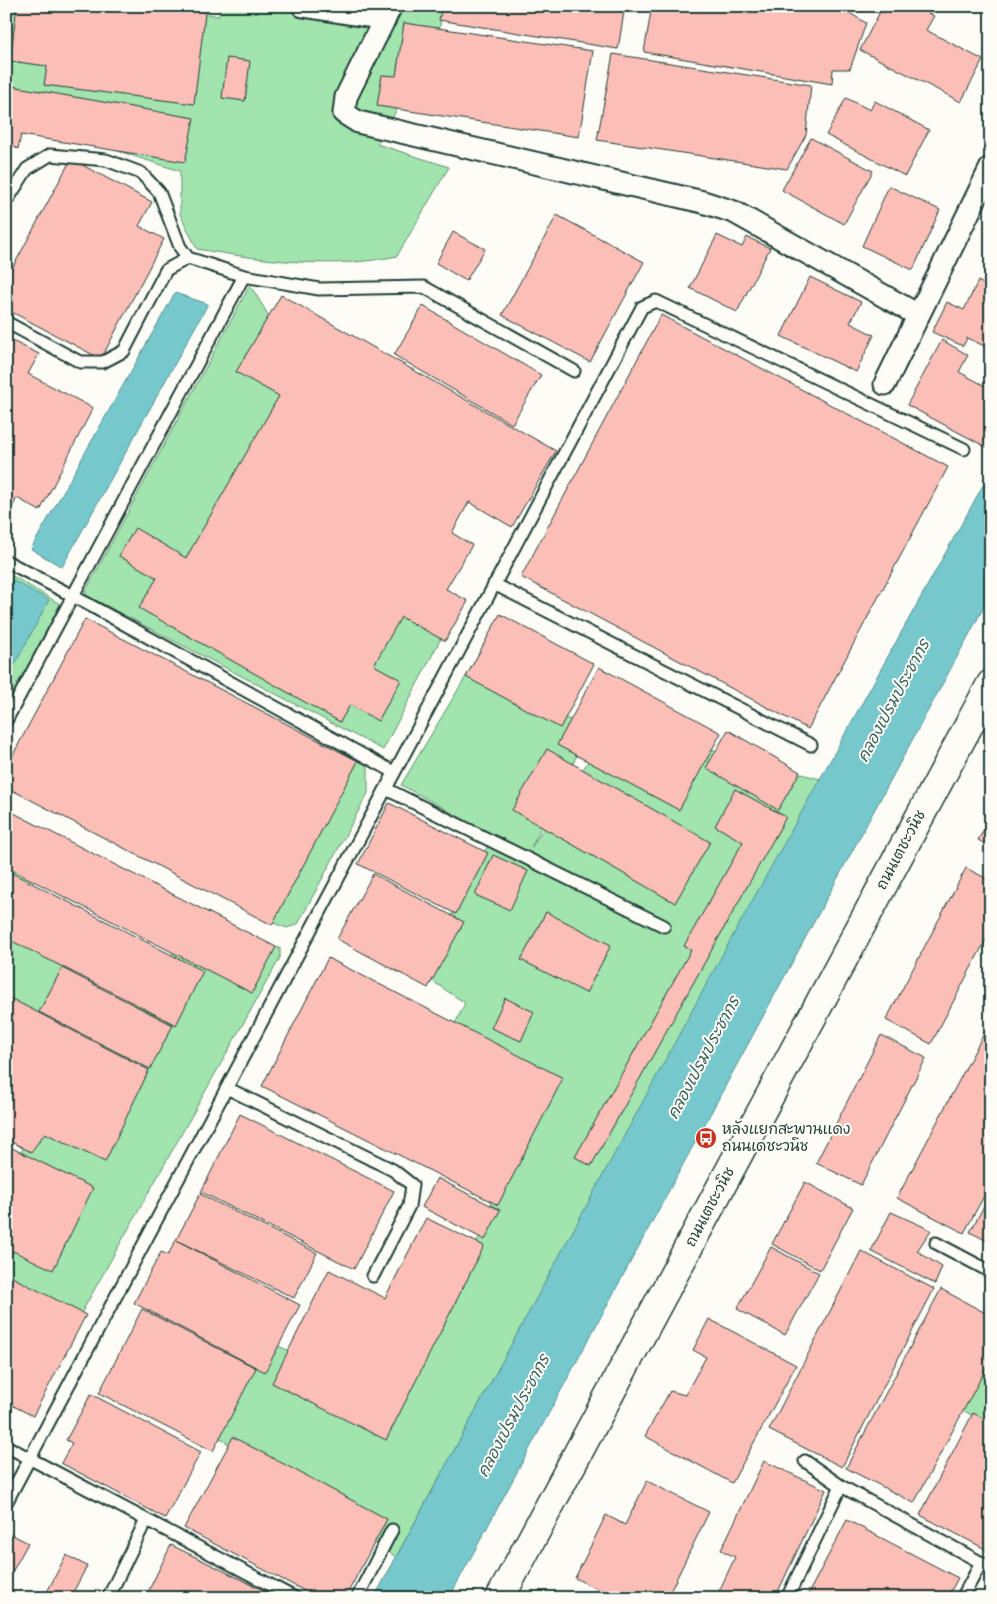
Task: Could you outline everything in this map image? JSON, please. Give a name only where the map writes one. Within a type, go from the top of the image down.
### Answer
[{"type":"main road","name":"ถนนเตชะวนิช","points":[[500,1598],[991,684]]},
{"type":"street","points":[[303,6],[388,13],[346,97],[344,113],[358,122],[703,202],[734,212],[918,315]]},
{"type":"street","points":[[885,384],[991,167]]},
{"type":"lane","points":[[6,202],[27,169],[50,155],[106,160],[141,173],[159,192],[180,247],[188,258],[244,276],[319,289],[424,287],[574,371]]},
{"type":"lane","points":[[6,322],[80,362],[103,362],[124,351],[166,270],[188,258]]},
{"type":"lane","points":[[6,721],[244,276]]},
{"type":"lane","points":[[6,1503],[642,307],[656,301],[964,449]]},
{"type":"lane","points":[[6,561],[394,772]]},
{"type":"lane","points":[[494,584],[811,745]]},
{"type":"lane","points":[[386,789],[664,926]]},
{"type":"lane","points":[[227,1088],[393,1170],[412,1185],[409,1206],[373,1276]]},
{"type":"lane","points":[[936,1243],[991,1272]]},
{"type":"lane","points":[[6,1446],[295,1598]]},
{"type":"lane","points":[[805,1461],[841,1486],[986,1565],[962,1598]]},
{"type":"lane","points":[[787,1598],[841,1486]]},
{"type":"lane","points":[[108,1598],[146,1520]]},
{"type":"lane","points":[[356,1598],[392,1530]]},
{"type":"green space","points":[[6,6],[165,6],[219,16],[220,6],[443,6],[438,39],[377,144],[449,167],[397,256],[373,260],[322,263],[272,260],[197,249],[180,214],[180,171],[6,115]]},
{"type":"green space","points":[[250,285],[452,617],[383,750],[84,594]]},
{"type":"green space","points":[[6,572],[60,604],[6,709]]},
{"type":"green space","points":[[468,673],[590,729],[531,848],[593,754],[692,744],[820,779],[396,1557],[202,1426],[264,1340],[391,1394],[484,1229],[493,1193],[450,1034],[465,1003],[422,974],[488,845],[525,853],[401,785]]},
{"type":"green space","points":[[341,752],[368,766],[368,793],[298,924],[287,928],[257,917]]},
{"type":"green space","points":[[6,839],[77,961],[19,1054],[6,1064]]},
{"type":"green space","points":[[187,938],[280,948],[280,958],[74,1326],[6,1289],[6,1208],[34,1109]]},
{"type":"green space","points":[[991,1358],[991,1425],[962,1410]]},
{"type":"water","points":[[175,293],[208,304],[62,567],[31,549]]},
{"type":"water","name":"คลองเปรมประชากร","points":[[991,471],[991,594],[449,1598],[374,1598],[726,948]]},
{"type":"water","points":[[12,580],[49,600],[6,681],[6,592]]},
{"type":"building","points":[[17,6],[206,6],[194,104],[44,85],[47,66],[10,61]]},
{"type":"building","points":[[442,6],[625,6],[618,49],[439,20]]},
{"type":"building","points":[[652,6],[838,6],[866,23],[850,69],[833,69],[832,84],[644,52]]},
{"type":"building","points":[[883,6],[914,6],[934,16],[926,30],[983,60],[961,102],[860,50]]},
{"type":"building","points":[[404,23],[593,51],[579,137],[377,106],[382,75],[396,76]]},
{"type":"building","points":[[613,54],[811,85],[806,135],[787,169],[597,140]]},
{"type":"building","points":[[227,58],[250,61],[245,101],[222,98]]},
{"type":"building","points":[[6,85],[194,118],[185,162],[21,135],[18,149],[6,143]]},
{"type":"building","points":[[846,98],[870,110],[875,101],[929,130],[905,176],[826,135]]},
{"type":"building","points":[[811,138],[873,171],[844,224],[782,190]]},
{"type":"building","points":[[71,159],[152,202],[139,226],[164,239],[101,359],[6,309],[6,280]]},
{"type":"building","points":[[889,186],[940,210],[913,270],[862,246]]},
{"type":"building","points":[[557,215],[644,262],[590,362],[502,315]]},
{"type":"building","points":[[453,232],[485,249],[466,281],[436,263]]},
{"type":"building","points":[[717,235],[742,247],[747,237],[770,248],[737,312],[690,288]]},
{"type":"building","points":[[810,277],[861,302],[850,323],[874,335],[856,372],[781,336]]},
{"type":"building","points":[[978,281],[991,288],[991,349],[967,338],[963,346],[932,332],[947,302],[964,310]]},
{"type":"building","points":[[281,295],[556,451],[512,527],[469,502],[452,533],[472,545],[446,589],[468,601],[445,641],[401,617],[374,665],[401,680],[378,721],[350,705],[340,722],[139,608],[157,578],[119,556],[135,528],[186,558],[279,396],[236,372]]},
{"type":"building","points":[[423,306],[541,375],[512,424],[394,355]]},
{"type":"building","points":[[661,315],[948,467],[808,729],[521,577]]},
{"type":"building","points":[[6,338],[39,354],[28,374],[93,408],[40,511],[17,498],[6,519]]},
{"type":"building","points":[[942,340],[968,355],[959,372],[991,389],[991,438],[986,447],[907,405]]},
{"type":"building","points":[[500,614],[594,664],[560,728],[466,677]]},
{"type":"building","points":[[85,619],[358,761],[272,925],[6,787],[6,768]]},
{"type":"building","points":[[599,667],[721,733],[679,810],[557,745]]},
{"type":"building","points":[[728,730],[800,772],[778,810],[706,768]]},
{"type":"building","points":[[547,749],[710,842],[675,903],[512,810]]},
{"type":"building","points":[[735,789],[786,817],[591,1166],[575,1157],[691,950],[684,946],[743,842],[715,826]]},
{"type":"building","points":[[389,803],[488,853],[456,914],[358,864]]},
{"type":"building","points":[[6,809],[276,947],[252,993],[6,867]]},
{"type":"building","points":[[991,817],[991,847],[978,840]]},
{"type":"building","points":[[493,855],[528,871],[510,910],[475,895]]},
{"type":"building","points":[[966,868],[991,881],[991,930],[931,1044],[886,1020]]},
{"type":"building","points":[[6,870],[203,971],[176,1025],[6,938]]},
{"type":"building","points":[[373,874],[464,922],[428,988],[337,939]]},
{"type":"building","points":[[546,912],[611,945],[586,993],[521,960]]},
{"type":"building","points":[[328,958],[563,1078],[498,1205],[262,1086]]},
{"type":"building","points":[[62,968],[173,1025],[150,1069],[39,1012]]},
{"type":"building","points":[[6,996],[149,1070],[105,1162],[45,1133],[31,1152],[6,1139]]},
{"type":"building","points":[[505,998],[534,1012],[521,1041],[491,1028]]},
{"type":"building","points":[[991,1020],[991,1183],[964,1233],[897,1198]]},
{"type":"building","points":[[881,1035],[926,1058],[861,1185],[816,1163]]},
{"type":"building","points":[[240,1114],[394,1191],[354,1269],[201,1192]]},
{"type":"building","points":[[6,1145],[93,1188],[53,1270],[13,1251],[6,1266]]},
{"type":"building","points":[[437,1178],[500,1210],[485,1240],[422,1207]]},
{"type":"building","points":[[805,1182],[853,1208],[820,1270],[772,1244]]},
{"type":"building","points":[[991,1193],[991,1243],[970,1232]]},
{"type":"building","points":[[200,1194],[317,1253],[294,1298],[176,1240]]},
{"type":"building","points":[[891,1212],[931,1230],[917,1251],[942,1267],[935,1284],[871,1251]]},
{"type":"building","points":[[426,1218],[484,1246],[386,1440],[272,1383],[329,1270],[385,1298]]},
{"type":"building","points":[[176,1240],[300,1305],[265,1372],[134,1303],[161,1252],[168,1255]]},
{"type":"building","points":[[771,1247],[819,1273],[785,1335],[737,1309]]},
{"type":"building","points":[[861,1251],[934,1289],[842,1467],[769,1430]]},
{"type":"building","points":[[6,1274],[86,1315],[33,1416],[6,1402]]},
{"type":"building","points":[[941,1289],[991,1316],[991,1359],[914,1503],[846,1468]]},
{"type":"building","points":[[142,1309],[256,1368],[213,1451],[99,1393]]},
{"type":"building","points":[[709,1319],[796,1365],[732,1483],[645,1436],[670,1391],[685,1395],[706,1357],[693,1350]]},
{"type":"building","points":[[91,1394],[201,1452],[165,1518],[61,1463],[72,1443],[66,1440]]},
{"type":"building","points":[[973,1413],[991,1422],[991,1552],[920,1515]]},
{"type":"building","points":[[233,1437],[387,1519],[345,1598],[318,1598],[184,1528]]},
{"type":"building","points":[[764,1461],[826,1490],[775,1598],[716,1598],[735,1557],[721,1550]]},
{"type":"building","points":[[647,1481],[709,1512],[667,1598],[615,1598],[575,1578],[606,1515],[625,1525]]},
{"type":"building","points":[[847,1520],[958,1578],[947,1598],[806,1598]]},
{"type":"building","points":[[7,1532],[28,1543],[6,1583],[6,1534]]},
{"type":"building","points":[[171,1545],[279,1598],[145,1598]]},
{"type":"building","points":[[66,1555],[87,1566],[70,1598],[44,1598]]},
{"type":"place","name":"หลังแยกสะพานแดง ถนนเดชะวนิช","points":[[706,1138]]}]
